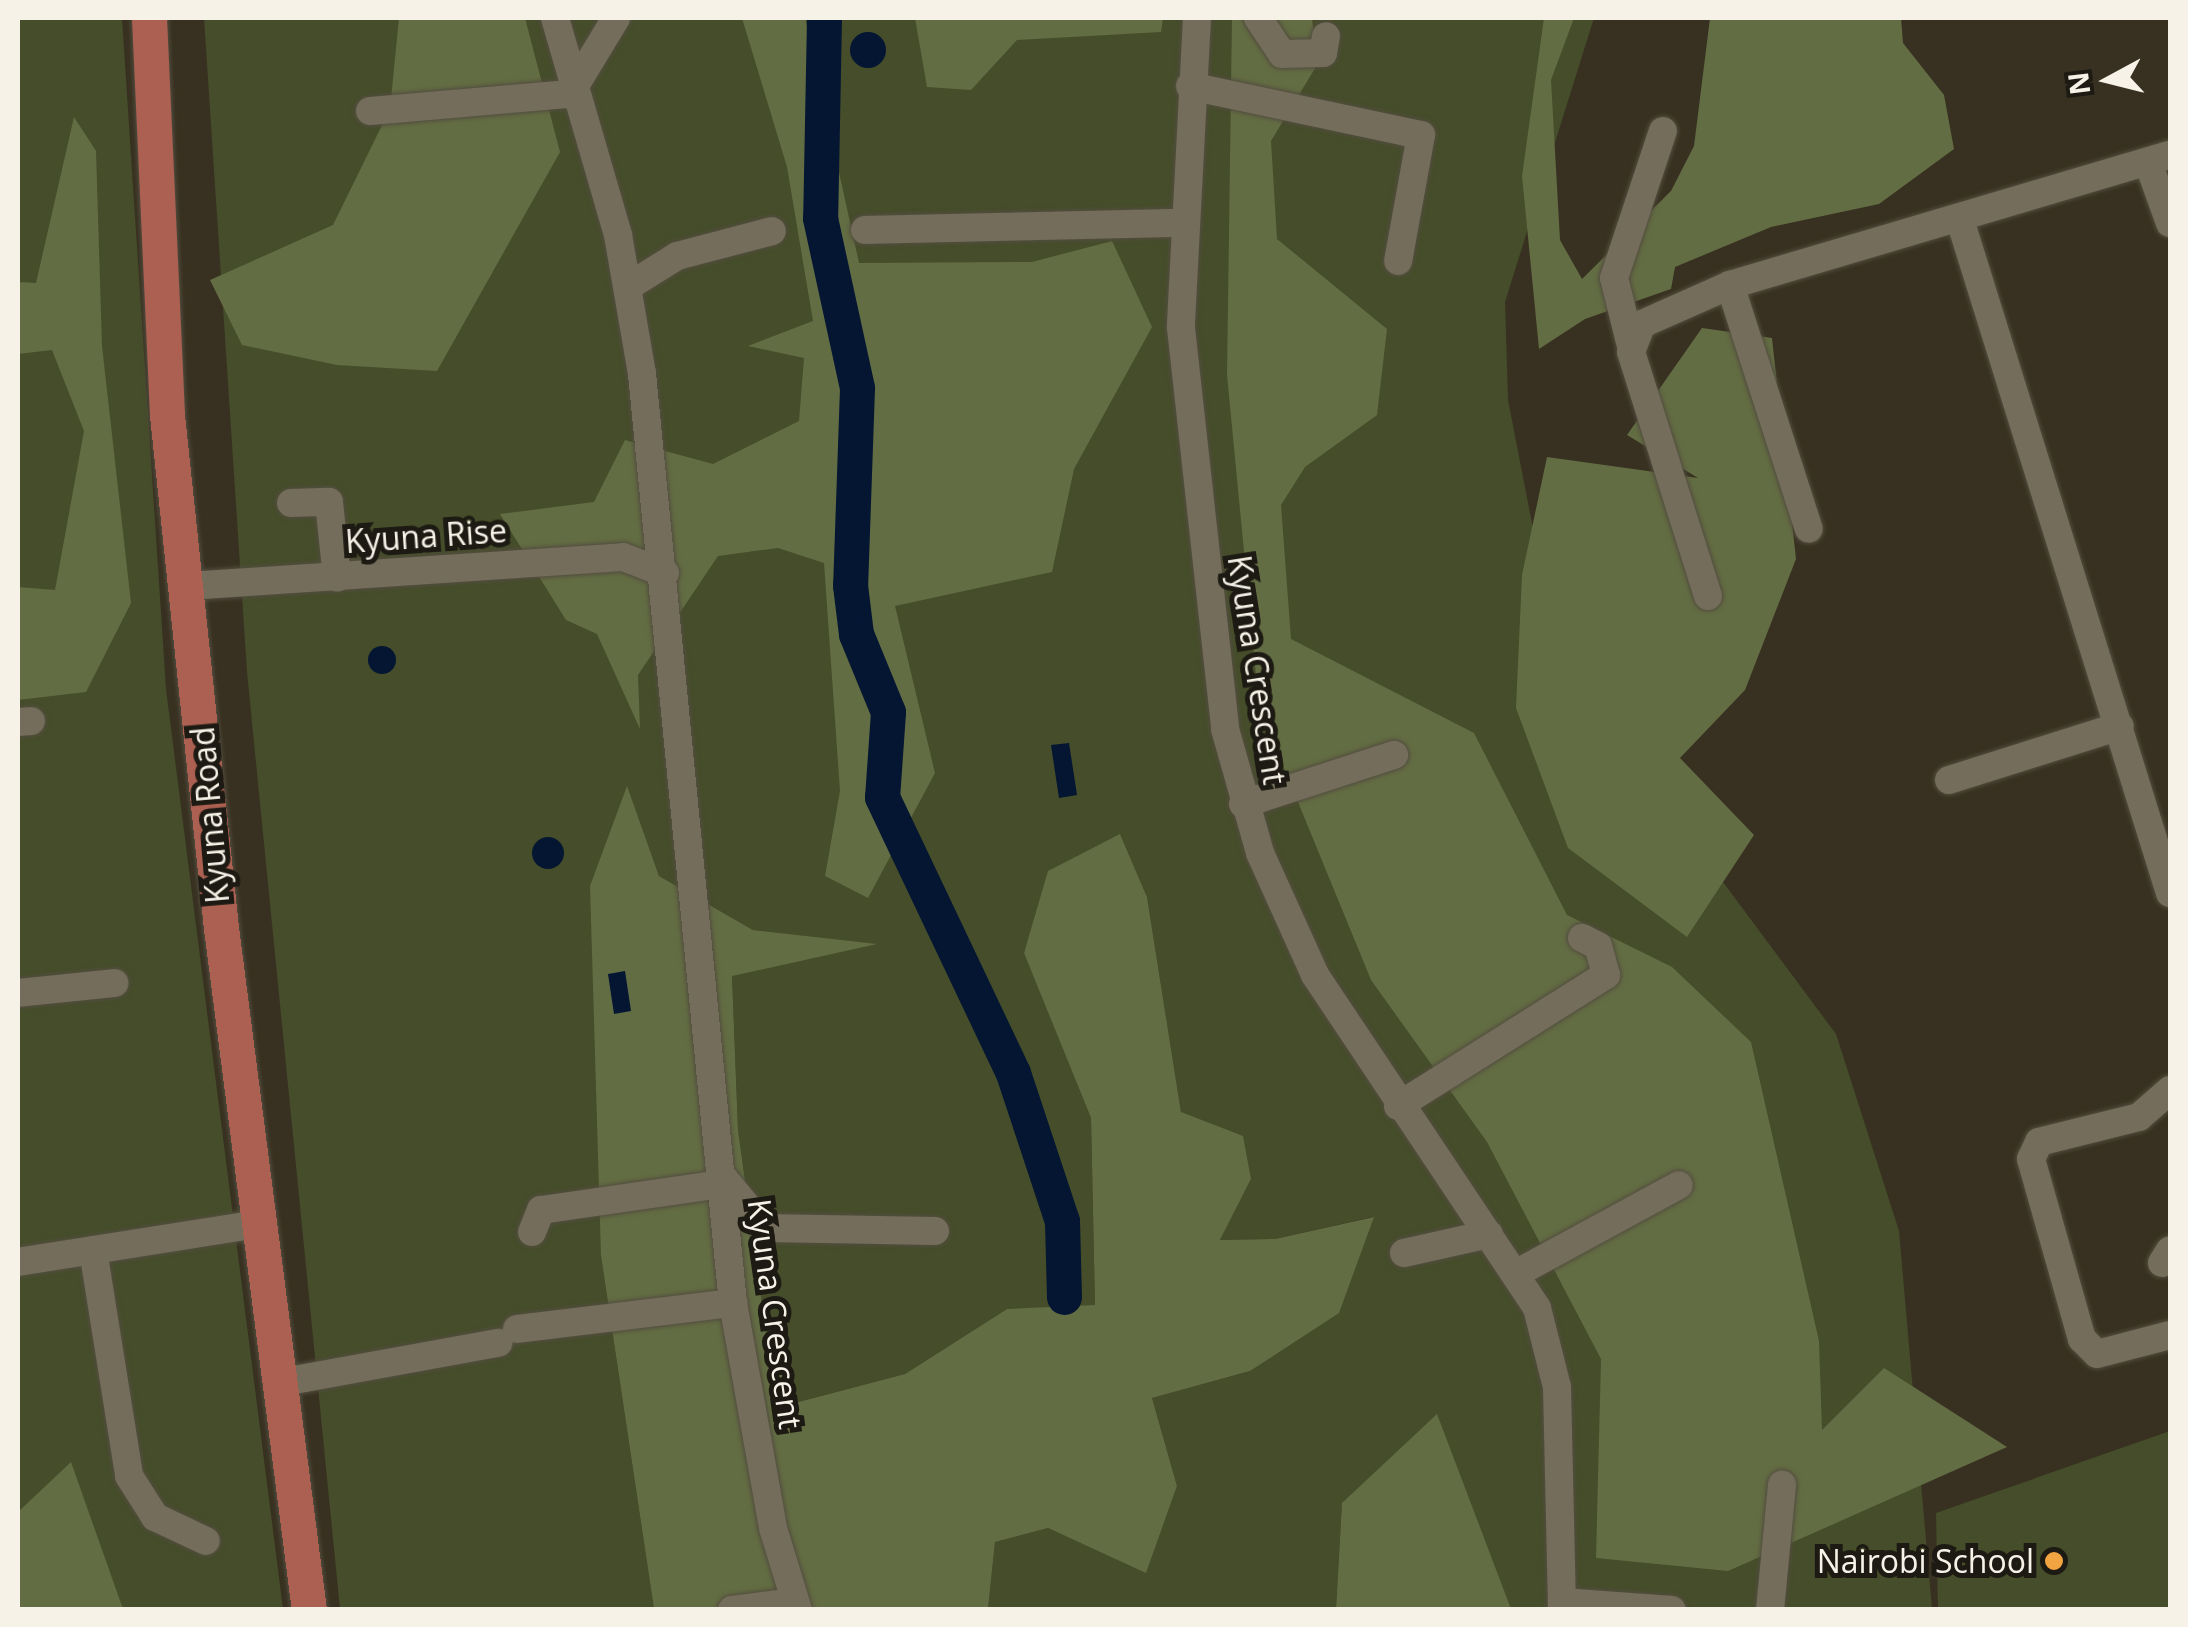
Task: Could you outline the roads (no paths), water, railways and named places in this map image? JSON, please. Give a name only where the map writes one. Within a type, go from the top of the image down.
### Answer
[{"type":"main road","name":"Kyuna Road","points":[[150,18],[167,415],[221,928],[284,1382],[309,1610]]},
{"type":"street","name":"Kyuna Crescent","points":[[555,18],[570,94],[628,286],[665,573],[733,1303],[788,1606]]},
{"type":"street","points":[[370,111],[570,94],[616,18]]},
{"type":"street","name":"Kyuna Crescent","points":[[1196,18],[1180,222],[1188,428],[1213,654],[1243,804],[1315,975],[1398,1106],[1538,1308],[1557,1387],[1562,1606]]},
{"type":"street","points":[[1258,18],[1282,54],[1323,53],[1326,36]]},
{"type":"street","points":[[1190,86],[1420,134],[1398,261]]},
{"type":"street","points":[[1663,130],[1614,278],[1708,596]]},
{"type":"street","points":[[1630,342],[1652,316],[1730,285],[1962,223],[2159,158],[2170,222]]},
{"type":"street","points":[[864,230],[1180,222]]},
{"type":"street","points":[[1962,223],[2170,893]]},
{"type":"street","points":[[628,286],[678,256],[772,231]]},
{"type":"street","points":[[1730,285],[1808,529]]},
{"type":"street","points":[[291,503],[329,502],[337,578]]},
{"type":"street","name":"Kyuna Rise","points":[[188,586],[622,557],[665,573]]},
{"type":"street","points":[[1949,780],[2120,726]]},
{"type":"street","points":[[1243,804],[1394,755]]},
{"type":"street","points":[[1398,1106],[1606,974],[1598,946],[1582,938]]},
{"type":"street","points":[[18,993],[114,983]]},
{"type":"street","points":[[2170,1090],[2139,1117],[2039,1142],[2032,1159],[2082,1338],[2097,1354],[2170,1335]]},
{"type":"street","points":[[532,1232],[541,1210],[721,1180],[765,1228],[935,1231]]},
{"type":"street","points":[[1516,1273],[1679,1185]]},
{"type":"street","points":[[18,1262],[263,1223]]},
{"type":"street","points":[[1404,1253],[1489,1234]]},
{"type":"street","points":[[93,1250],[129,1476],[156,1516],[206,1541]]},
{"type":"street","points":[[284,1382],[508,1336],[733,1303]]},
{"type":"street","points":[[1770,1610],[1782,1484]]},
{"type":"street","points":[[732,1610],[788,1606]]},
{"type":"street","points":[[1562,1606],[1672,1610]]},
{"type":"water","points":[[868,32],[880,38],[886,50],[880,62],[868,68],[856,62],[850,50],[856,38]]},
{"type":"water","points":[[382,646],[392,650],[396,660],[392,670],[382,674],[372,670],[368,660],[372,650]]},
{"type":"water","points":[[1069,743],[1077,795],[1059,798],[1051,745]]},
{"type":"water","points":[[548,837],[559,842],[564,853],[559,864],[548,869],[537,864],[532,853],[537,842]]},
{"type":"water","points":[[625,971],[631,1011],[614,1014],[608,974]]},
{"type":"waterway","points":[[824,18],[820,218],[857,388],[850,585],[856,634],[888,712],[882,797],[1013,1073],[1062,1221],[1064,1297]]},
{"type":"place","name":"Nairobi School","points":[[2054,1561]]}]
